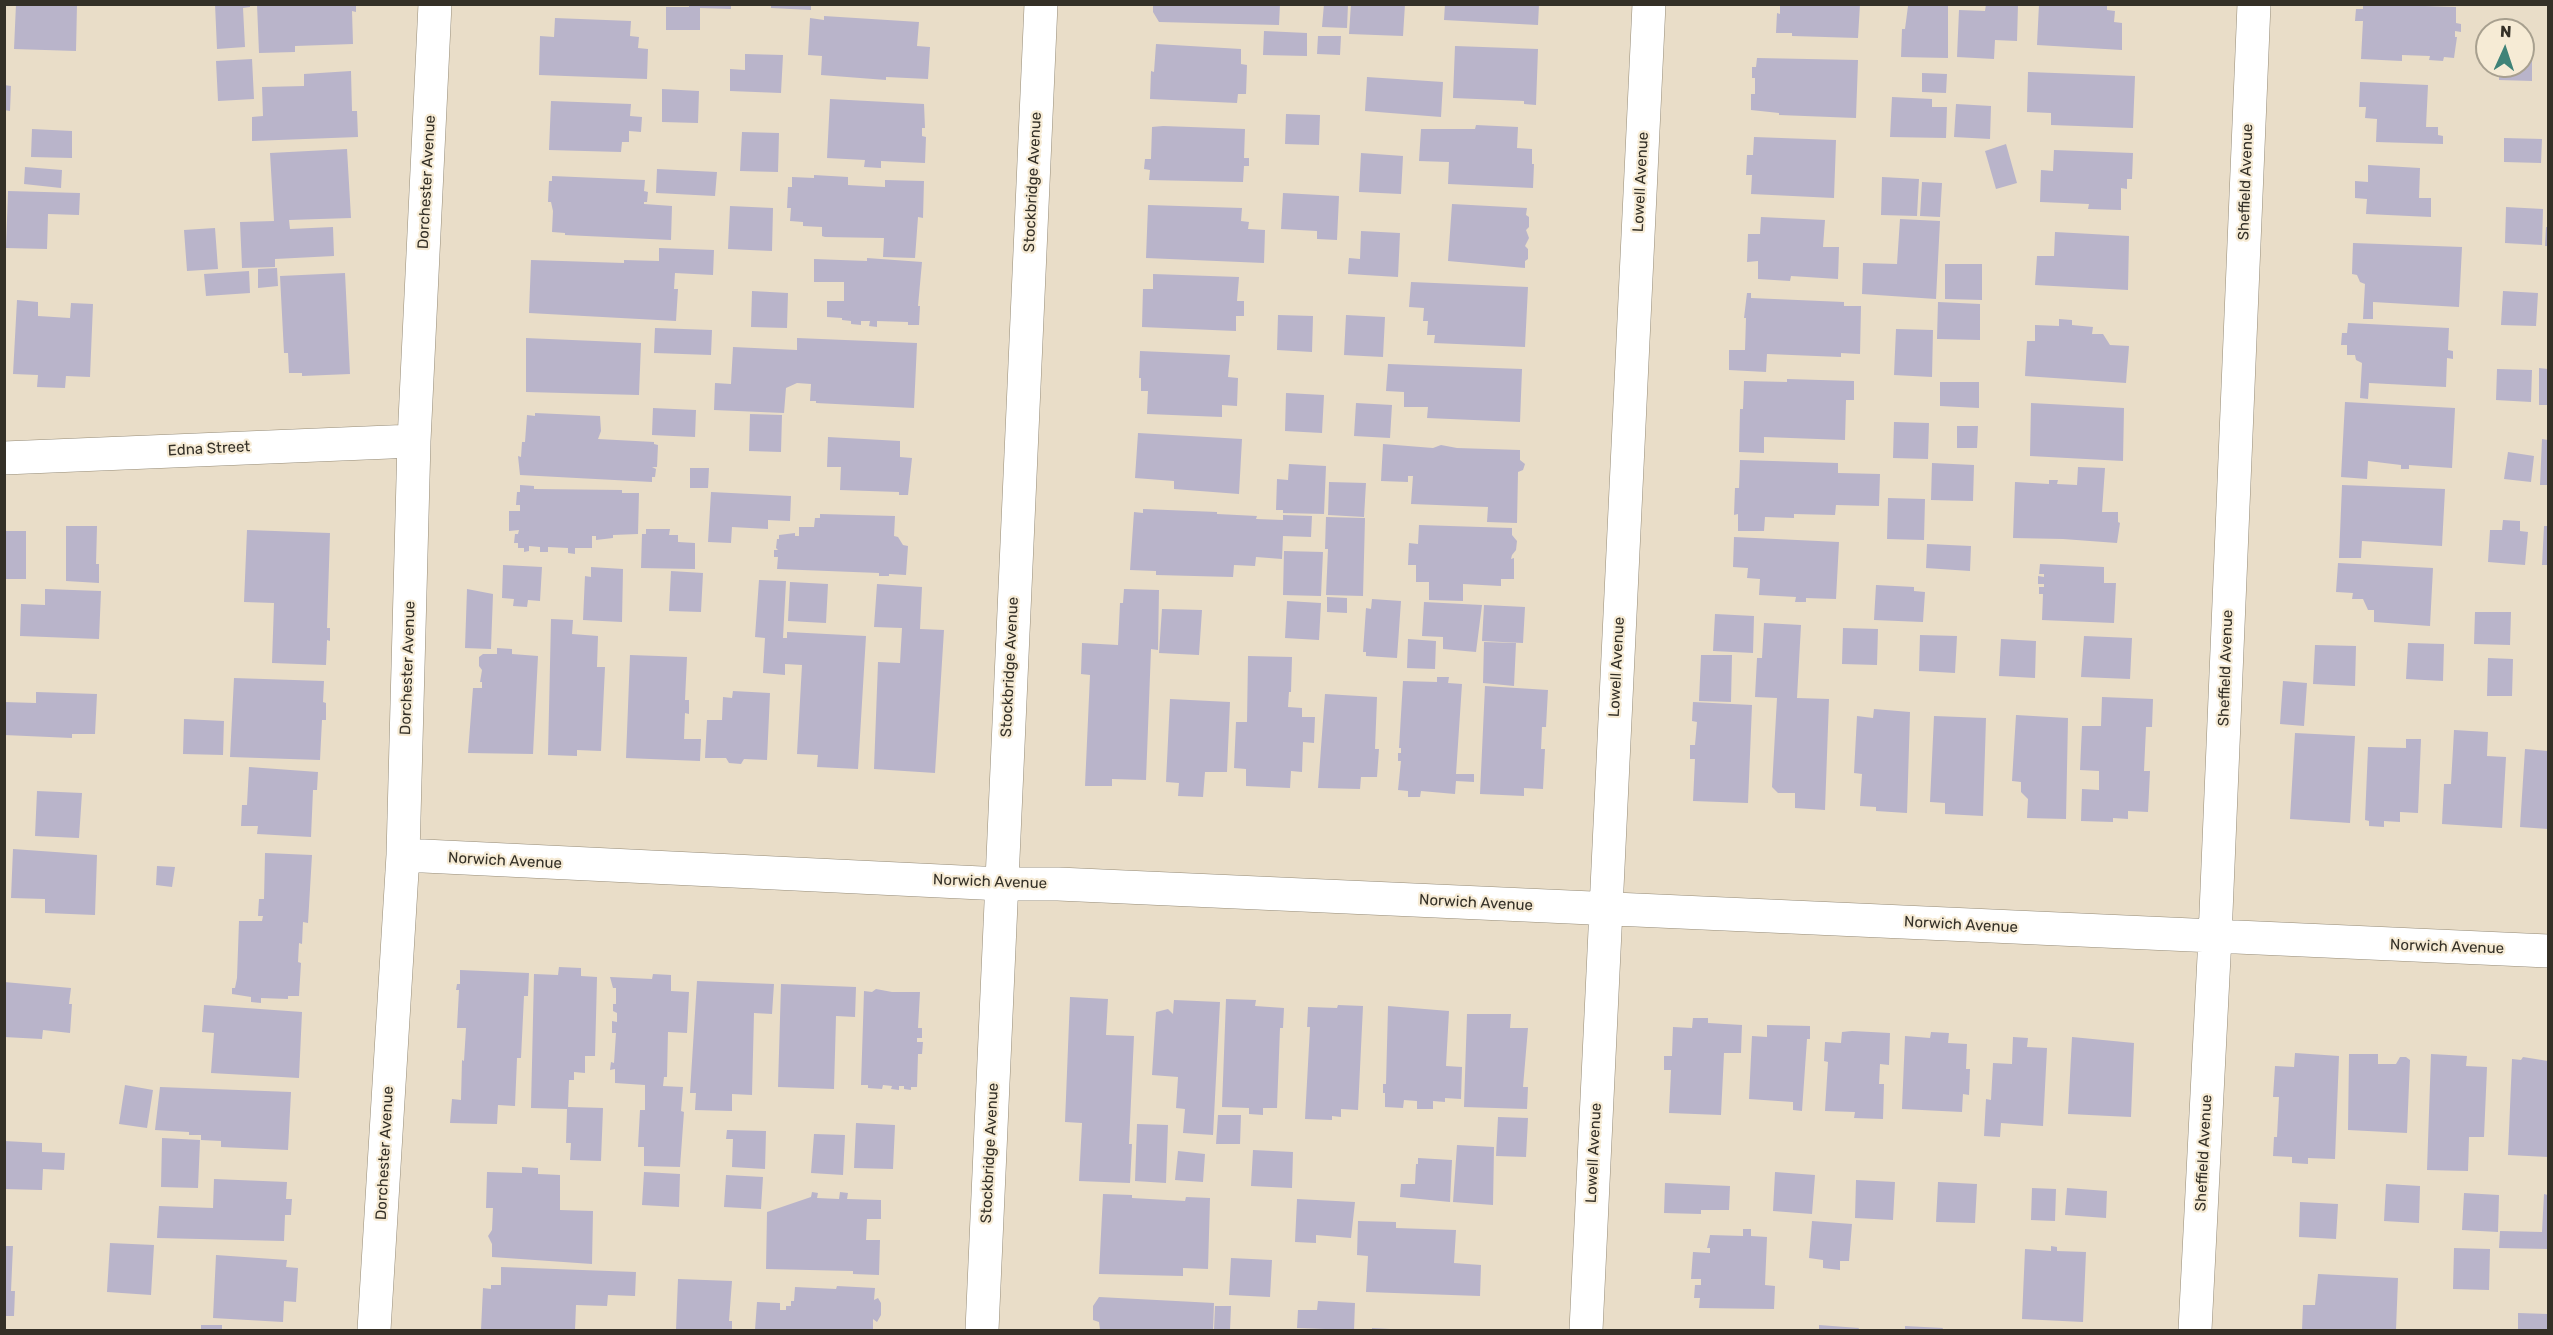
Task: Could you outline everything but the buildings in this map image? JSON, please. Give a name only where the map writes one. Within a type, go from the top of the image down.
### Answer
[{"type":"street","name":"Dorchester Avenue","points":[[374,1330],[403,855],[414,441],[435,4]]},
{"type":"street","name":"Stockbridge Avenue","points":[[982,1330],[1041,4]]},
{"type":"street","name":"Lowell Avenue","points":[[1586,1330],[1649,4]]},
{"type":"street","name":"Sheffield Avenue","points":[[2195,1330],[2215,937],[2254,4]]},
{"type":"street","name":"Edna Street","points":[[4,459],[414,441]]},
{"type":"street","name":"Norwich Avenue","points":[[403,855],[1002,884],[1058,884],[2548,951]]}]
